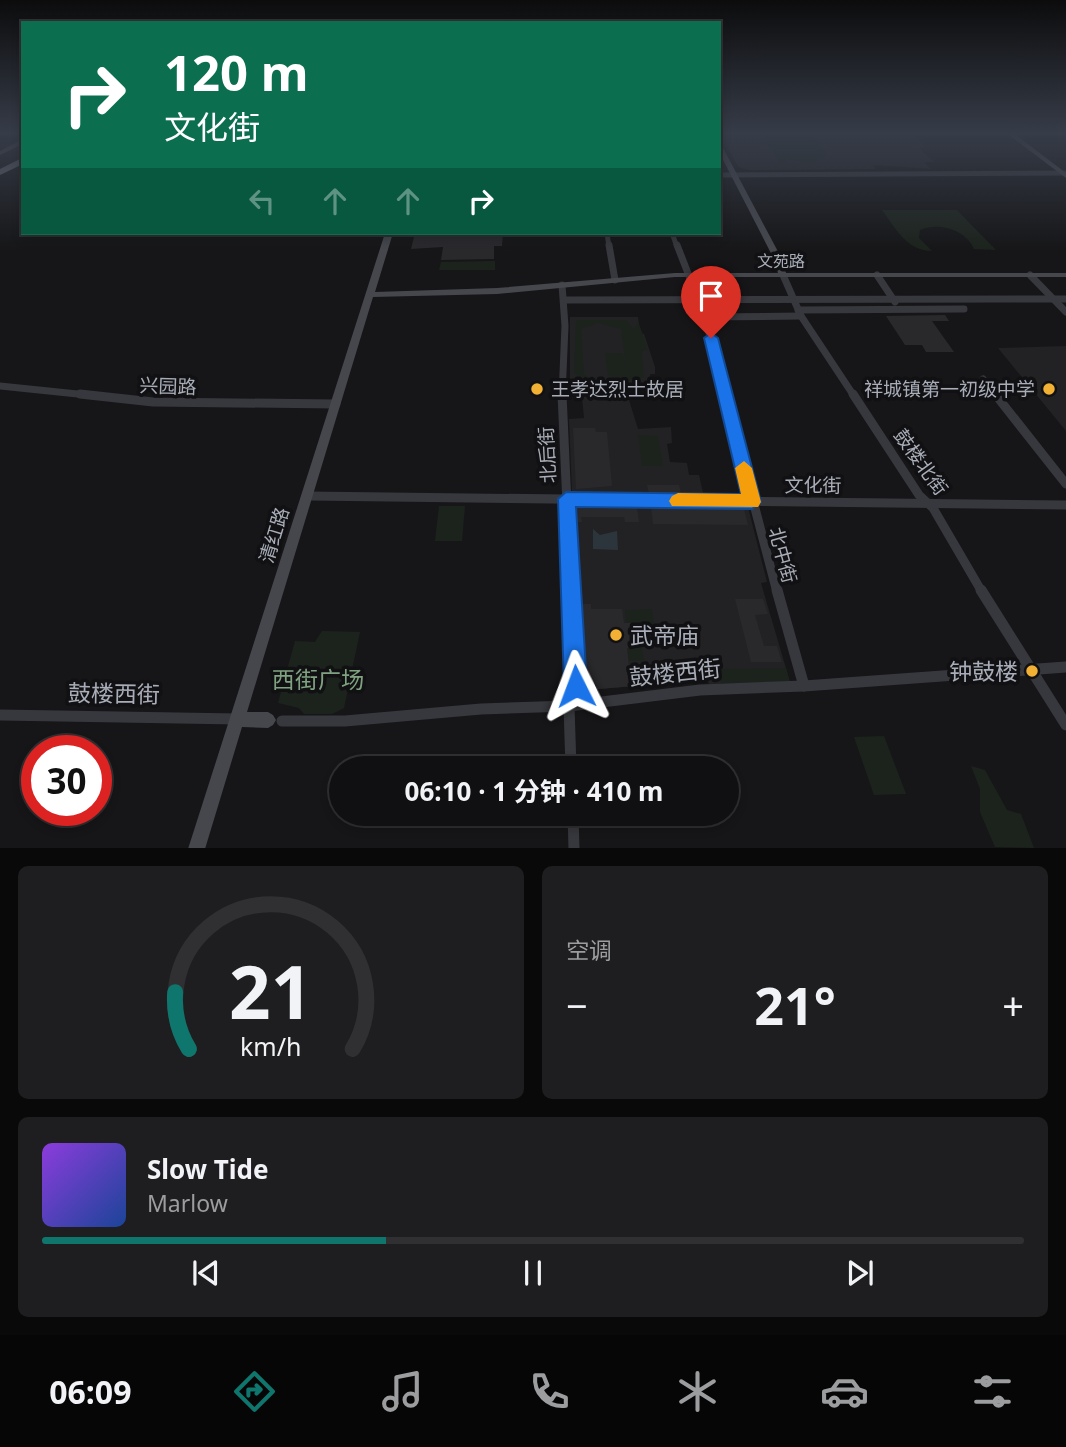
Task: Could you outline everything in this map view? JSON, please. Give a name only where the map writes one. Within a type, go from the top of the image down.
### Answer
[{"type":"main road","points":[[732,172],[779,261],[784,279]]},
{"type":"main road","name":"清红路","points":[[196,848],[239,719],[388,235]]},
{"type":"main road","name":"文苑路","points":[[370,295],[497,291],[688,275],[784,279],[877,275],[1066,275]]},
{"type":"main road","name":"鼓楼西街","points":[[239,719],[275,720]]},
{"type":"street","points":[[721,175],[1065,174]]},
{"type":"street","points":[[607,235],[615,280]]},
{"type":"street","name":"北中街","points":[[673,235],[700,300],[752,502],[806,686]]},
{"type":"street","points":[[877,275],[901,310]]},
{"type":"street","points":[[1030,275],[1066,312]]},
{"type":"street","name":"鼓楼北街","points":[[784,279],[800,313],[930,505],[1066,725]]},
{"type":"street","name":"北后街","points":[[562,285],[562,393],[576,686],[569,706],[571,756]]},
{"type":"street","points":[[564,300],[1066,299]]},
{"type":"street","points":[[705,317],[964,309]]},
{"type":"street","points":[[983,379],[1066,484]]},
{"type":"street","name":"兴园路","points":[[0,386],[153,402],[337,404]]},
{"type":"street","name":"文化街","points":[[308,496],[1066,505]]},
{"type":"street","name":"鼓楼西街","points":[[275,720],[345,721],[481,709],[569,706],[700,690],[806,686],[1066,667]]},
{"type":"street","name":"鼓楼西街","points":[[0,715],[239,719]]},
{"type":"street","points":[[573,826],[574,848]]},
{"type":"shaded area","points":[[570,317],[638,317],[640,333],[644,334],[655,374],[650,374],[651,380],[647,383],[625,387],[638,429],[671,427],[672,443],[667,444],[670,462],[687,463],[689,475],[699,475],[704,497],[646,498],[647,507],[748,507],[767,582],[761,583],[790,682],[709,684],[707,675],[699,675],[697,669],[667,671],[669,683],[588,690],[585,670],[579,670],[572,507],[637,508],[635,497],[579,497],[572,494],[569,419],[584,418],[582,398],[570,398]]},
{"type":"shaded area","name":"祥城镇第一初级中学","points":[[1066,346],[1066,431],[998,348]]},
{"type":"shaded area","points":[[593,529],[600,535],[617,531],[618,550],[593,549]]},
{"type":"green space","points":[[882,210],[957,210],[996,250],[974,249],[958,232],[935,227],[920,230],[919,238],[932,251],[923,250],[903,238]]},
{"type":"green space","points":[[495,261],[495,270],[439,270],[441,262]]},
{"type":"green space","points":[[576,320],[627,320],[634,330],[638,321],[648,350],[642,351],[644,377],[624,382],[624,386],[617,386],[591,381],[574,373]],"holes":[[[598,323],[621,329],[627,376],[623,353],[605,353],[608,376],[624,378],[599,381],[584,375],[581,329]]]},
{"type":"green space","points":[[638,435],[658,436],[663,466],[642,466]]},
{"type":"green space","points":[[439,506],[465,506],[462,541],[435,541]]},
{"type":"green space","points":[[652,609],[654,625],[639,626],[644,661],[629,661],[628,649],[637,649],[634,623],[626,623],[625,610]]},
{"type":"green space","name":"西街广场","points":[[322,631],[360,632],[344,708],[332,714],[304,714],[299,708],[278,703],[295,641],[315,642]]},
{"type":"green space","points":[[786,668],[790,682],[721,683],[717,669]]},
{"type":"green space","points":[[884,736],[906,794],[874,795],[854,737]]},
{"type":"green space","points":[[971,766],[985,770],[1007,810],[1021,814],[1034,848],[995,847],[980,812],[980,789]]},
{"type":"building","points":[[414,235],[503,235],[502,246],[494,246],[494,259],[441,260],[443,247],[411,249]]},
{"type":"building","points":[[945,315],[949,321],[932,321],[954,352],[926,352],[922,345],[905,345],[886,316]]},
{"type":"building","points":[[573,428],[595,428],[596,432],[607,432],[612,486],[576,489]]},
{"type":"building","points":[[647,485],[679,485],[681,493],[649,493]]},
{"type":"building","points":[[651,507],[744,509],[748,525],[653,524]]},
{"type":"building","points":[[637,508],[639,522],[625,522],[624,517],[581,517],[582,522],[575,522],[574,509]]},
{"type":"building","points":[[735,599],[763,599],[768,614],[755,615],[764,646],[777,646],[782,662],[751,662]]},
{"type":"building","points":[[580,604],[591,604],[591,609],[622,609],[624,623],[633,623],[637,648],[627,648],[629,667],[665,664],[669,683],[588,690]]},
{"type":"building","points":[[697,665],[717,669],[720,681],[708,681],[707,675],[699,675]]},
{"type":"slow traffic","points":[[678,501],[752,502],[744,468]]},
{"type":"place","name":"王孝达烈士故居","points":[[537,389]]},
{"type":"place","name":"祥城镇第一初级中学","points":[[1049,389]]},
{"type":"place","name":"武帝庙","points":[[616,635]]},
{"type":"place","name":"钟鼓楼","points":[[1032,671]]},
{"type":"route","points":[[576,686],[566,499],[752,502],[711,338]]}]
